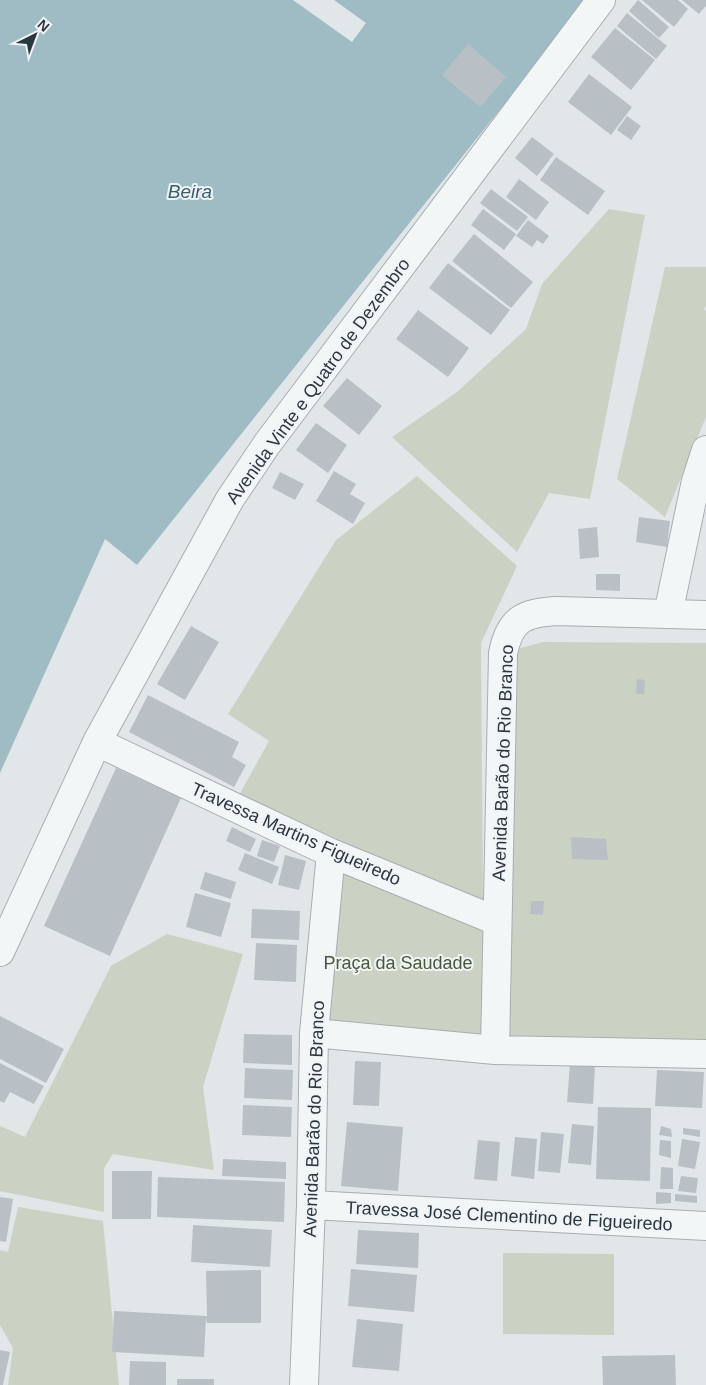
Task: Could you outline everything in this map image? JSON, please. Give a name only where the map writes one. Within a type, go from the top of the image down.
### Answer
[{"type":"street","name":"Avenida Vinte e Quatro de Dezembro","points":[[0,952],[97,742],[230,499],[268,444],[601,0]]},
{"type":"street","points":[[668,614],[696,481],[706,450]]},
{"type":"street","name":"Avenida Barão do Rio Branco","points":[[495,1050],[503,653],[506,639],[522,617],[535,612],[706,614]]},
{"type":"street","name":"Travessa Martins Figueiredo","points":[[97,742],[331,853],[497,921]]},
{"type":"street","name":"Avenida Barão do Rio Branco","points":[[304,1385],[311,1206],[314,1033],[331,853]]},
{"type":"street","points":[[314,1033],[495,1050],[706,1054]]},
{"type":"street","name":"Travessa José Clementino de Figueiredo","points":[[311,1206],[706,1226]]},
{"type":"green space","points":[[609,209],[645,215],[590,499],[549,493],[517,552],[392,437],[457,392],[526,329],[542,284]]},
{"type":"green space","points":[[665,267],[706,267],[706,306],[704,309],[706,311],[706,417],[665,517],[617,479]]},
{"type":"green space","points":[[417,476],[517,566],[481,643],[483,902],[238,797],[269,741],[228,714],[336,540]]},
{"type":"green space","points":[[543,642],[706,643],[706,1044],[510,1043],[509,666],[517,649]]},
{"type":"green space","name":"Praça da Saudade","points":[[335,860],[492,924],[489,1044],[320,1026]]},
{"type":"green space","points":[[167,934],[243,954],[203,1087],[214,1170],[113,1154],[104,1168],[104,1212],[0,1191],[0,1126],[25,1137],[111,966]]},
{"type":"green space","points":[[18,1207],[103,1221],[119,1385],[8,1385],[13,1348],[0,1325],[0,1250],[8,1252]]},
{"type":"green space","points":[[503,1253],[614,1254],[614,1335],[503,1334]]},
{"type":"water","name":"Beira","points":[[0,0],[587,0],[137,565],[105,539],[0,773]]},
{"type":"pier","points":[[293,0],[334,0],[366,23],[352,42]]},
{"type":"building","points":[[638,0],[669,27],[659,38],[629,11]]},
{"type":"building","points":[[642,0],[678,0],[688,9],[674,27]]},
{"type":"building","points":[[682,0],[706,0],[706,6],[699,14]]},
{"type":"building","points":[[627,13],[667,46],[656,59],[617,26]]},
{"type":"building","points":[[615,28],[655,60],[631,90],[591,57]]},
{"type":"building","points":[[468,44],[506,77],[480,107],[442,75]]},
{"type":"building","points":[[589,74],[632,107],[611,135],[568,102]]},
{"type":"building","points":[[627,116],[641,126],[631,140],[617,130]]},
{"type":"building","points":[[532,137],[554,154],[537,176],[515,158]]},
{"type":"building","points":[[556,157],[605,191],[588,215],[540,180]]},
{"type":"building","points":[[519,179],[549,202],[536,220],[506,197]]},
{"type":"building","points":[[491,189],[528,217],[517,231],[480,203]]},
{"type":"building","points":[[483,209],[516,234],[504,250],[471,225]]},
{"type":"building","points":[[528,220],[549,236],[543,244],[537,240],[532,247],[516,236]]},
{"type":"building","points":[[474,234],[533,282],[511,308],[452,261]]},
{"type":"building","points":[[448,263],[510,310],[491,335],[429,288]]},
{"type":"building","points":[[418,310],[469,348],[448,377],[396,339]]},
{"type":"building","points":[[347,378],[382,406],[359,435],[323,406]]},
{"type":"building","points":[[316,423],[347,445],[328,473],[296,450]]},
{"type":"building","points":[[334,471],[356,484],[350,494],[365,503],[353,524],[316,501]]},
{"type":"building","points":[[280,472],[304,484],[295,500],[272,488]]},
{"type":"building","points":[[639,517],[670,521],[667,547],[636,542]]},
{"type":"building","points":[[597,527],[599,557],[580,559],[578,529]]},
{"type":"building","points":[[596,574],[620,574],[620,591],[596,590]]},
{"type":"building","points":[[191,626],[219,642],[185,700],[157,684]]},
{"type":"building","points":[[637,679],[645,680],[644,694],[636,694]]},
{"type":"building","points":[[148,695],[239,742],[232,757],[246,765],[234,787],[129,732]]},
{"type":"building","points":[[116,768],[181,798],[110,956],[44,926]]},
{"type":"building","points":[[232,827],[256,839],[250,852],[226,841]]},
{"type":"building","points":[[571,837],[606,839],[608,860],[572,859]]},
{"type":"building","points":[[262,840],[280,846],[274,862],[257,856]]},
{"type":"building","points":[[245,853],[279,867],[272,884],[238,870]]},
{"type":"building","points":[[285,855],[306,861],[299,890],[278,885]]},
{"type":"building","points":[[205,872],[236,882],[231,899],[200,889]]},
{"type":"building","points":[[195,893],[231,903],[221,937],[186,927]]},
{"type":"building","points":[[531,901],[544,901],[543,915],[530,914]]},
{"type":"building","points":[[252,909],[300,911],[299,940],[251,938]]},
{"type":"building","points":[[256,943],[297,945],[296,982],[254,980]]},
{"type":"building","points":[[0,1016],[64,1049],[46,1083],[0,1059]]},
{"type":"building","points":[[244,1034],[292,1035],[292,1065],[243,1063]]},
{"type":"building","points":[[355,1061],[381,1062],[379,1106],[353,1105]]},
{"type":"building","points":[[0,1063],[44,1086],[34,1104],[10,1092],[4,1103],[0,1101]]},
{"type":"building","points":[[570,1064],[595,1065],[593,1104],[567,1102]]},
{"type":"building","points":[[245,1068],[293,1070],[292,1100],[244,1098]]},
{"type":"building","points":[[657,1070],[704,1072],[702,1108],[655,1106]]},
{"type":"building","points":[[243,1105],[292,1107],[291,1137],[242,1135]]},
{"type":"building","points":[[598,1107],[651,1108],[650,1181],[596,1179]]},
{"type":"building","points":[[347,1122],[403,1127],[398,1191],[341,1186]]},
{"type":"building","points":[[572,1124],[594,1126],[591,1165],[568,1163]]},
{"type":"building","points":[[661,1126],[671,1129],[672,1137],[659,1135]]},
{"type":"building","points":[[683,1128],[700,1130],[700,1137],[683,1134]]},
{"type":"building","points":[[541,1132],[564,1134],[560,1173],[538,1171]]},
{"type":"building","points":[[515,1137],[537,1139],[534,1179],[511,1176]]},
{"type":"building","points":[[682,1139],[700,1142],[695,1169],[678,1166]]},
{"type":"building","points":[[478,1140],[500,1142],[497,1181],[474,1179]]},
{"type":"building","points":[[660,1140],[671,1141],[671,1158],[659,1155]]},
{"type":"building","points":[[223,1159],[286,1162],[286,1179],[222,1176]]},
{"type":"building","points":[[661,1167],[673,1168],[673,1189],[660,1189]]},
{"type":"building","points":[[112,1171],[152,1171],[151,1219],[112,1219]]},
{"type":"building","points":[[681,1176],[698,1178],[696,1193],[678,1191]]},
{"type":"building","points":[[158,1177],[285,1182],[284,1222],[157,1217]]},
{"type":"building","points":[[656,1192],[671,1193],[671,1203],[656,1204]]},
{"type":"building","points":[[675,1194],[697,1196],[697,1203],[675,1201]]},
{"type":"building","points":[[0,1197],[13,1199],[6,1242],[0,1241]]},
{"type":"building","points":[[193,1225],[272,1230],[270,1267],[191,1262]]},
{"type":"building","points":[[358,1230],[419,1233],[418,1268],[356,1264]]},
{"type":"building","points":[[351,1269],[417,1275],[414,1312],[348,1306]]},
{"type":"building","points":[[261,1270],[261,1323],[207,1323],[206,1318],[204,1357],[112,1352],[114,1311],[207,1316],[206,1271]]},
{"type":"building","points":[[357,1319],[403,1324],[399,1371],[352,1367]]},
{"type":"building","points":[[0,1350],[10,1352],[3,1385],[0,1385]]},
{"type":"building","points":[[675,1355],[676,1385],[603,1385],[602,1356]]},
{"type":"building","points":[[130,1361],[166,1362],[166,1385],[129,1385]]},
{"type":"building","points":[[177,1379],[214,1379],[214,1385],[177,1385]]}]
